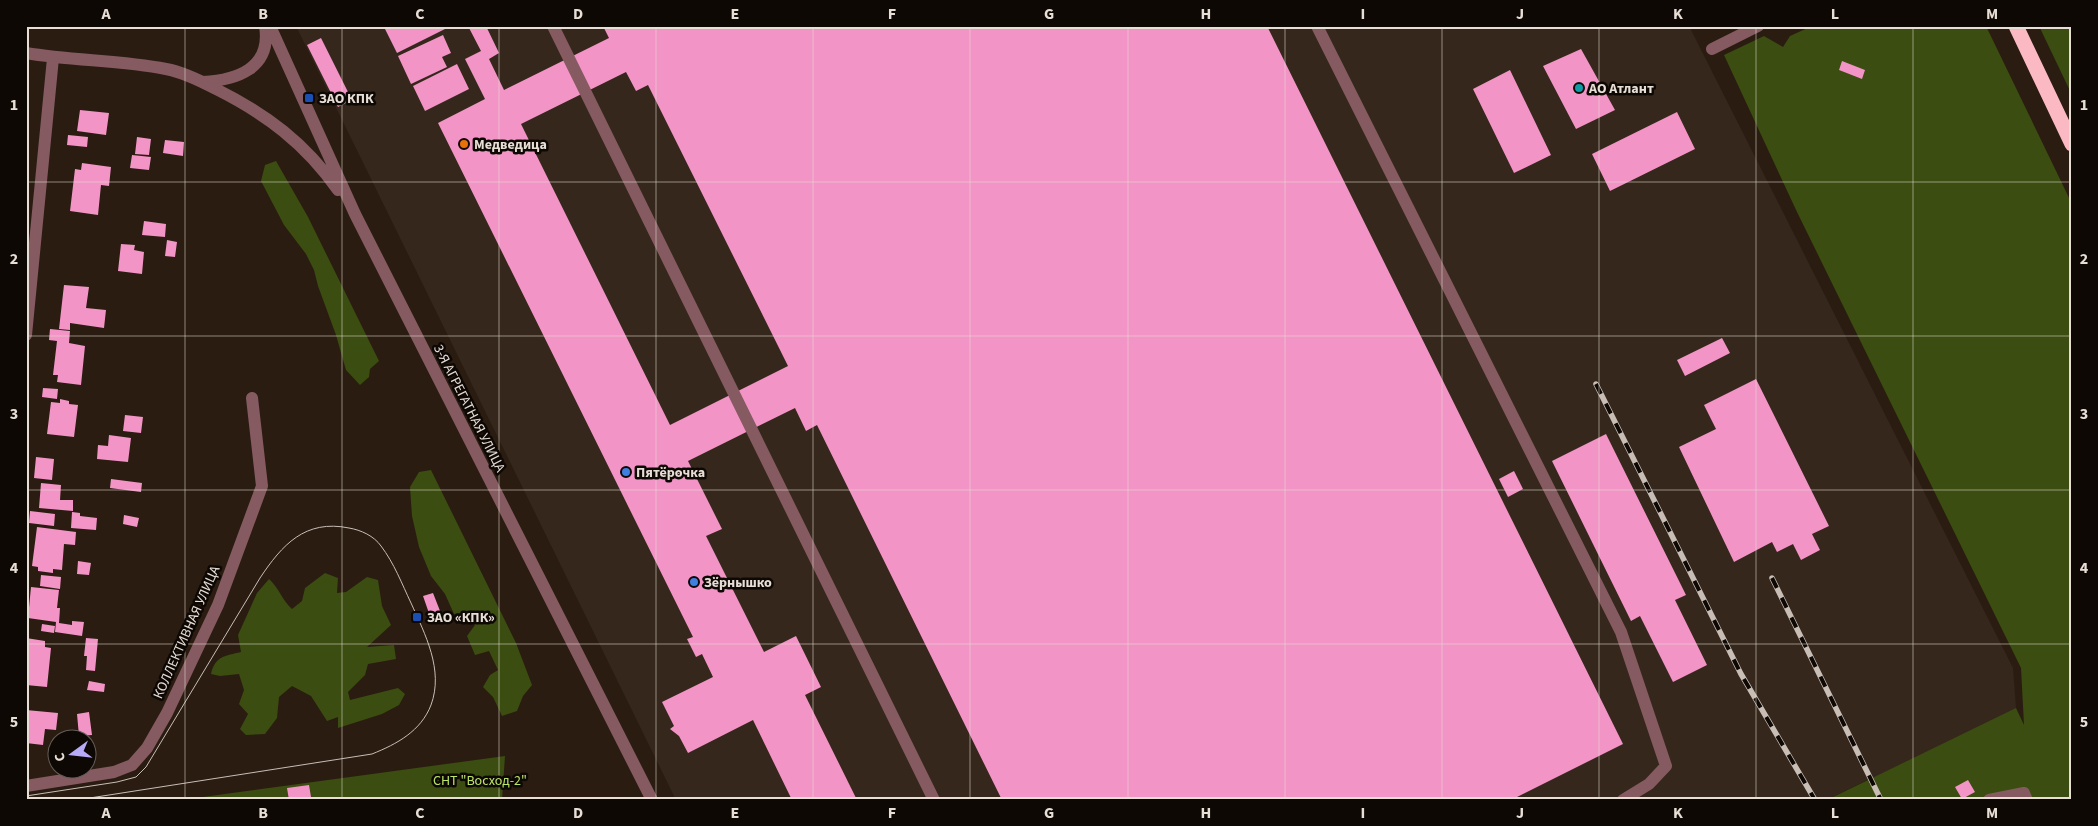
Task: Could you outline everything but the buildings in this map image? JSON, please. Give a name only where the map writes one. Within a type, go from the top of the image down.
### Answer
[{"type":"highway","points":[[2016,26],[2072,144]]},
{"type":"street","points":[[203,82],[222,81],[241,75],[256,65],[263,50],[265,26]]},
{"type":"street","name":"3-Я АГРЕГАТНАЯ УЛИЦА","points":[[270,26],[355,214],[652,800]]},
{"type":"street","points":[[553,26],[934,800]]},
{"type":"street","points":[[1317,26],[1621,632],[1666,766],[1649,784],[1623,800]]},
{"type":"street","points":[[1712,49],[1758,26]]},
{"type":"street","points":[[26,53],[53,58],[136,64],[169,70],[203,82],[246,104],[287,133],[326,173],[355,214]]},
{"type":"street","points":[[26,335],[29,278],[53,58]]},
{"type":"street","name":"КОЛЛЕКТИВНАЯ УЛИЦА","points":[[26,786],[114,772],[132,765],[147,748],[168,713],[218,604],[262,486],[252,398]]},
{"type":"street","points":[[1989,800],[2024,793],[2026,800]]},
{"type":"shaded area","points":[[296,26],[1689,26],[2013,668],[2016,708],[2011,724],[2046,800],[1871,778],[1827,800],[676,800]]},
{"type":"green space","points":[[1812,26],[1986,26],[2072,204],[2072,796],[2064,800],[1827,800],[2016,708],[2024,725],[2021,668],[1797,212],[1724,55],[1764,36],[1783,47],[1790,36]]},
{"type":"green space","points":[[2039,26],[2072,26],[2072,95]]},
{"type":"green space","points":[[276,161],[308,217],[379,361],[370,369],[369,377],[360,385],[346,370],[314,270],[306,254],[284,225],[261,181],[265,165]]},
{"type":"green space","points":[[431,470],[516,643],[532,685],[523,696],[517,711],[502,716],[493,697],[483,687],[490,675],[498,670],[489,651],[475,655],[467,636],[475,625],[467,612],[454,614],[445,594],[431,576],[419,547],[412,516],[410,487],[419,472]]},
{"type":"green space","points":[[325,573],[338,578],[337,593],[346,592],[367,577],[378,580],[382,606],[391,625],[367,647],[394,645],[396,659],[368,664],[365,675],[348,692],[350,700],[398,688],[405,694],[399,705],[382,714],[338,728],[338,717],[327,721],[311,696],[292,686],[279,697],[277,718],[265,734],[246,735],[240,729],[248,714],[239,704],[244,690],[239,674],[220,676],[211,674],[213,668],[218,660],[241,652],[238,635],[257,593],[269,579],[292,609],[302,601],[305,588]]},
{"type":"green space","name":"СНТ \"Восход-2\"","points":[[505,756],[502,800],[181,800]]},
{"type":"tram line","points":[[26,796],[117,782],[136,777],[146,767],[260,578],[277,555],[296,537],[320,527],[333,526],[358,530],[371,536],[378,542],[394,566],[427,640],[434,666],[435,679],[431,705],[421,722],[407,736],[372,754],[77,800]]},
{"type":"railway","points":[[1596,384],[1741,674],[1815,800]]},
{"type":"railway","points":[[1772,578],[1881,800]]},
{"type":"place","name":"АО Атлант","points":[[1579,88]]},
{"type":"place","name":"ЗАО КПК","points":[[309,98]]},
{"type":"place","name":"Медведица","points":[[464,144]]},
{"type":"place","name":"Пятёрочка","points":[[626,472]]},
{"type":"place","name":"Зёрнышко","points":[[694,582]]},
{"type":"place","name":"ЗАО «КПК»","points":[[417,617]]}]
